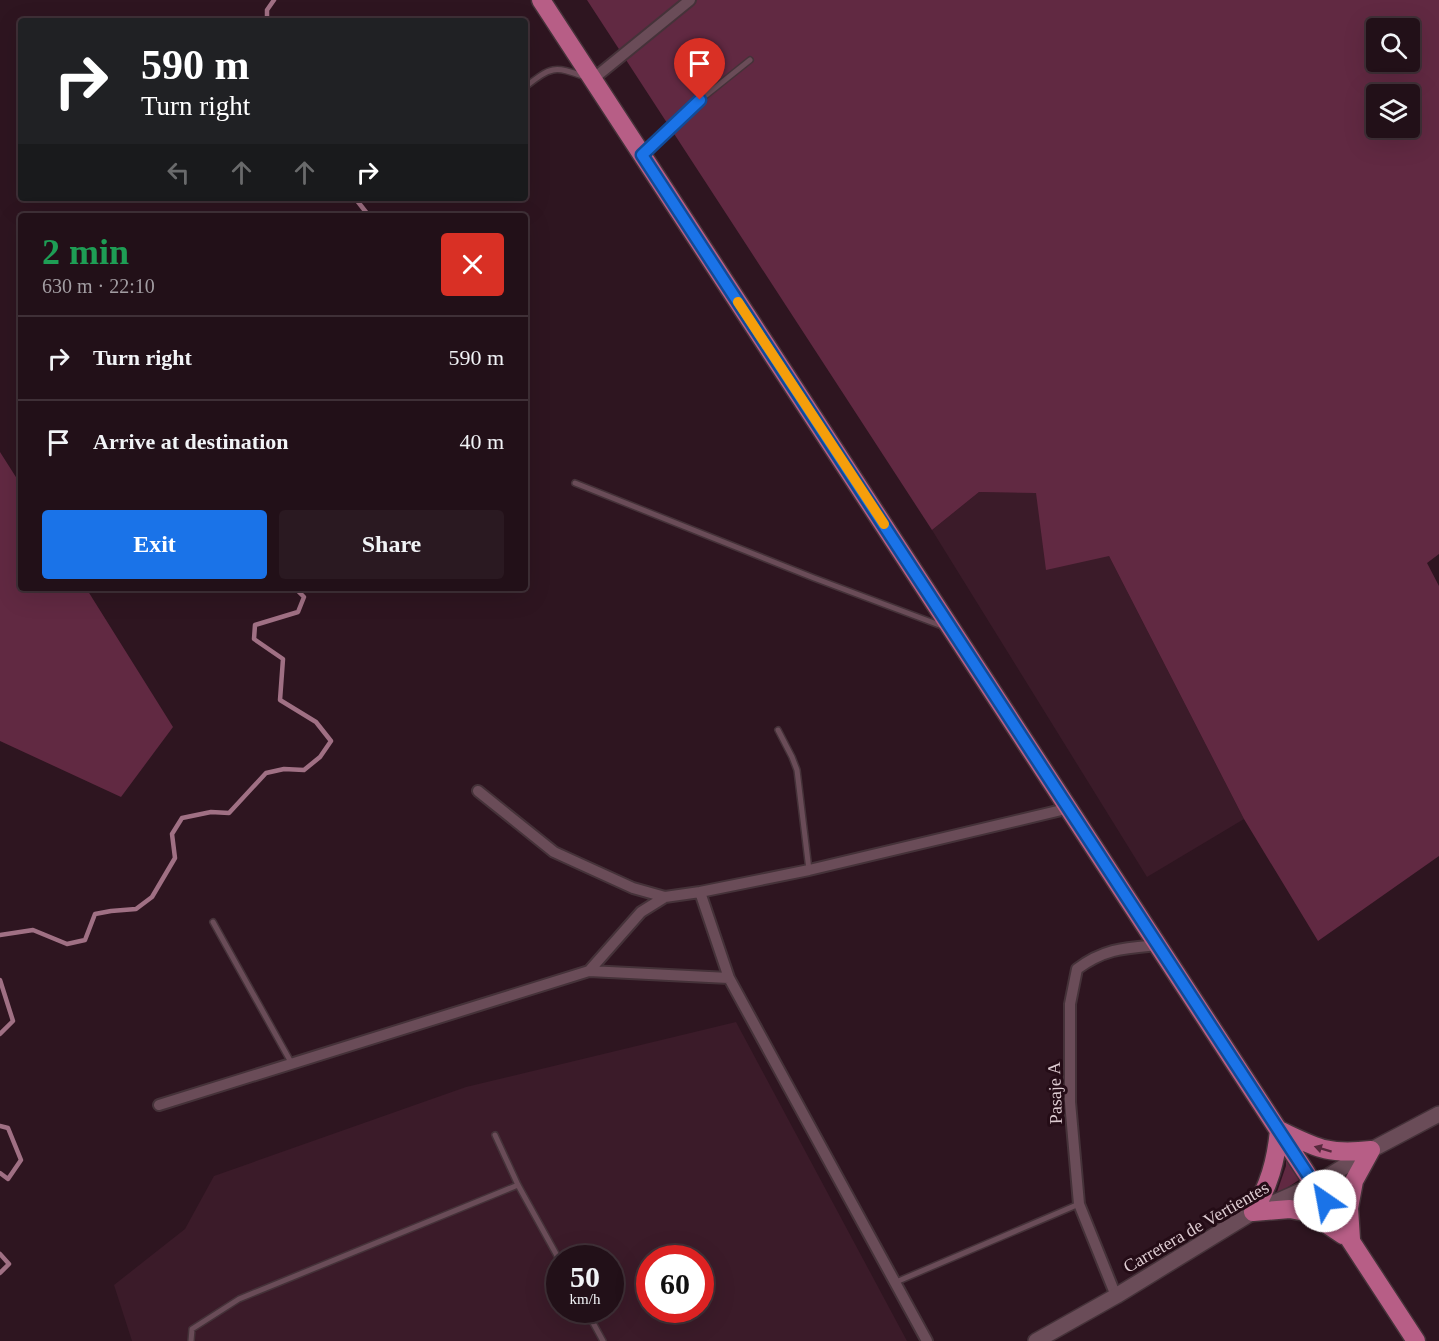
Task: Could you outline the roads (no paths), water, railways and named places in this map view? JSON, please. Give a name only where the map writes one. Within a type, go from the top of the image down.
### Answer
[{"type":"main road","points":[[540,0],[1070,808],[1416,1341]]},
{"type":"main road","name":"Carretera de Vertientes","points":[[1036,1341],[1116,1296],[1253,1212],[1314,1185],[1371,1150],[1439,1114]]},
{"type":"main road","points":[[1279,1130],[1329,1152],[1371,1150]]},
{"type":"main road","points":[[1253,1212],[1264,1194],[1273,1171],[1279,1130]]},
{"type":"main road","points":[[1351,1241],[1349,1208],[1354,1181],[1371,1150]]},
{"type":"main road","points":[[1253,1212],[1290,1209],[1310,1213],[1351,1241]]},
{"type":"street","points":[[593,80],[690,0]]},
{"type":"street","points":[[478,791],[554,852],[633,888],[665,897],[809,870],[1070,808]]},
{"type":"street","points":[[700,892],[729,978],[927,1341]]},
{"type":"street","points":[[589,971],[641,912],[665,897]]},
{"type":"street","name":"Pasaje A","points":[[1116,1296],[1079,1204],[1070,1102],[1070,1005],[1074,975],[1077,969],[1088,961],[1112,950],[1159,945]]},
{"type":"street","points":[[159,1105],[589,971],[729,978]]},
{"type":"lane","points":[[642,155],[700,100],[750,60]]},
{"type":"lane","points":[[528,85],[548,70],[564,69],[593,80]]},
{"type":"lane","points":[[575,483],[814,578],[953,630]]},
{"type":"lane","points":[[778,730],[797,770],[809,870]]},
{"type":"lane","points":[[213,922],[292,1064]]},
{"type":"lane","points":[[495,1135],[518,1185],[551,1245]]},
{"type":"lane","points":[[191,1341],[192,1329],[239,1299],[518,1185]]},
{"type":"lane","points":[[895,1283],[1079,1204]]},
{"type":"lane","points":[[593,1323],[603,1341]]},
{"type":"waterway","points":[[267,18],[267,10],[274,0]]},
{"type":"waterway","points":[[357,201],[367,213]]},
{"type":"waterway","points":[[0,935],[33,930],[67,944],[85,940],[95,914],[136,909],[152,897],[175,858],[172,834],[182,818],[211,812],[229,813],[266,773],[284,769],[304,770],[320,757],[331,741],[316,722],[280,700],[283,659],[254,639],[255,625],[298,612],[304,597],[298,591]]},
{"type":"waterway","points":[[0,980],[13,1021],[0,1034]]},
{"type":"waterway","points":[[0,1126],[8,1128],[21,1160],[8,1179],[0,1173]]},
{"type":"waterway","points":[[0,1254],[9,1264],[0,1273]]}]
